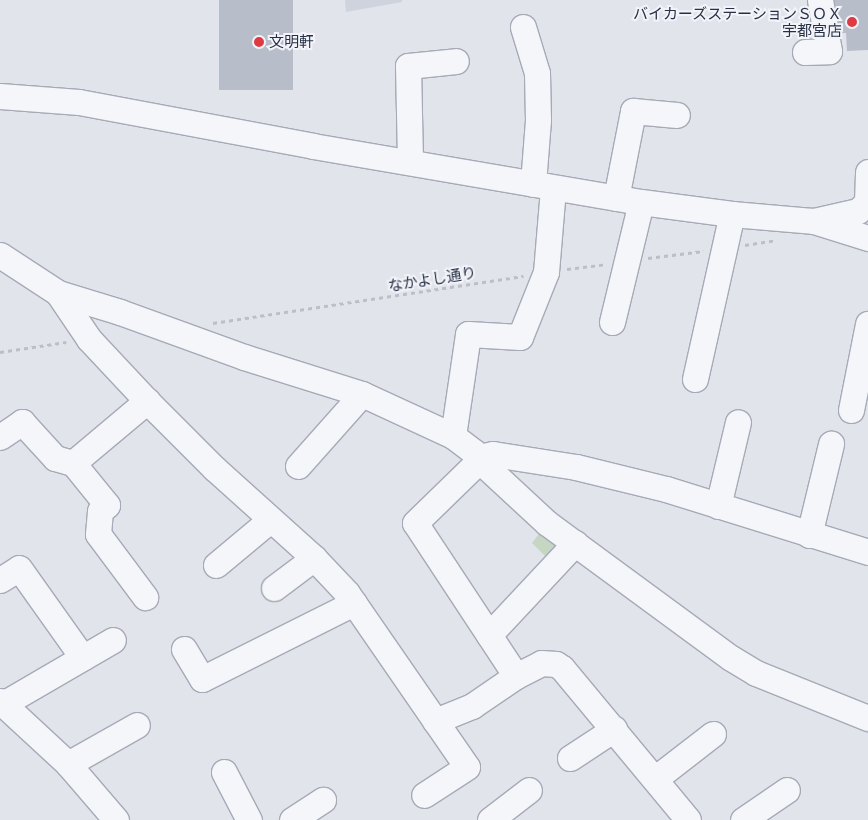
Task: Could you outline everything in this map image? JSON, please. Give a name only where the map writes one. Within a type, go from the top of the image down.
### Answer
[{"type":"street","points":[[804,52],[828,51],[820,0]]},
{"type":"street","points":[[453,436],[468,334],[520,337],[546,272],[537,73],[523,27]]},
{"type":"street","points":[[410,161],[408,66],[456,61]]},
{"type":"street","points":[[0,96],[79,102],[304,145],[410,161],[641,202],[732,214],[814,221],[868,238]]},
{"type":"street","points":[[616,198],[633,112],[677,115]]},
{"type":"street","points":[[814,221],[858,211],[868,202],[868,172]]},
{"type":"street","points":[[612,322],[641,202]]},
{"type":"street","points":[[695,379],[732,214]]},
{"type":"street","points":[[0,255],[58,293],[168,329],[253,360],[362,394],[453,436],[474,452],[480,461],[547,523],[731,658],[756,673],[868,718]]},
{"type":"street","points":[[58,293],[89,338],[147,402],[270,520],[314,558],[354,603],[467,767],[424,795]]},
{"type":"street","points":[[851,410],[868,324]]},
{"type":"street","points":[[298,466],[362,394]]},
{"type":"street","points":[[73,463],[147,402]]},
{"type":"street","points":[[0,437],[22,422],[56,458],[73,463],[107,504],[100,511],[98,534],[145,597]]},
{"type":"street","points":[[718,506],[738,422]]},
{"type":"street","points":[[809,535],[831,444]]},
{"type":"street","points":[[516,676],[416,523],[484,456],[493,454],[576,467],[666,489],[868,552]]},
{"type":"street","points":[[216,565],[270,520]]},
{"type":"street","points":[[489,635],[575,543]]},
{"type":"street","points":[[274,588],[314,558]]},
{"type":"street","points":[[0,580],[19,568],[83,658]]},
{"type":"street","points":[[184,649],[202,679],[354,603]]},
{"type":"street","points":[[112,640],[2,703],[68,764],[116,820]]},
{"type":"street","points":[[435,721],[472,706],[516,676],[541,664],[556,664],[562,668],[578,690],[656,778],[688,820]]},
{"type":"street","points":[[68,764],[137,725]]},
{"type":"street","points":[[570,758],[614,730]]},
{"type":"street","points":[[656,778],[713,734]]},
{"type":"street","points":[[224,772],[249,820]]},
{"type":"street","points":[[490,820],[528,790]]},
{"type":"street","points":[[743,820],[787,790]]},
{"type":"street","points":[[292,820],[323,800]]},
{"type":"path","name":"なかよし通り","points":[[208,323],[546,272],[784,239]]},
{"type":"path","points":[[0,352],[89,338]]},
{"type":"shaded area","points":[[345,0],[402,0],[402,2],[346,12]]},
{"type":"green space","points":[[545,526],[564,538],[550,561],[532,543]]},
{"type":"building","name":"文明軒","points":[[219,0],[293,0],[293,90],[219,90]]},
{"type":"building","name":"バイカーズステーションＳＯＸ 宇都宮店","points":[[832,0],[868,0],[868,50],[847,51],[846,33],[837,33],[836,11],[832,11]]},
{"type":"place","name":"バイカーズステーションＳＯＸ 宇都宮店","points":[[852,22]]},
{"type":"place","name":"文明軒","points":[[259,42]]}]
